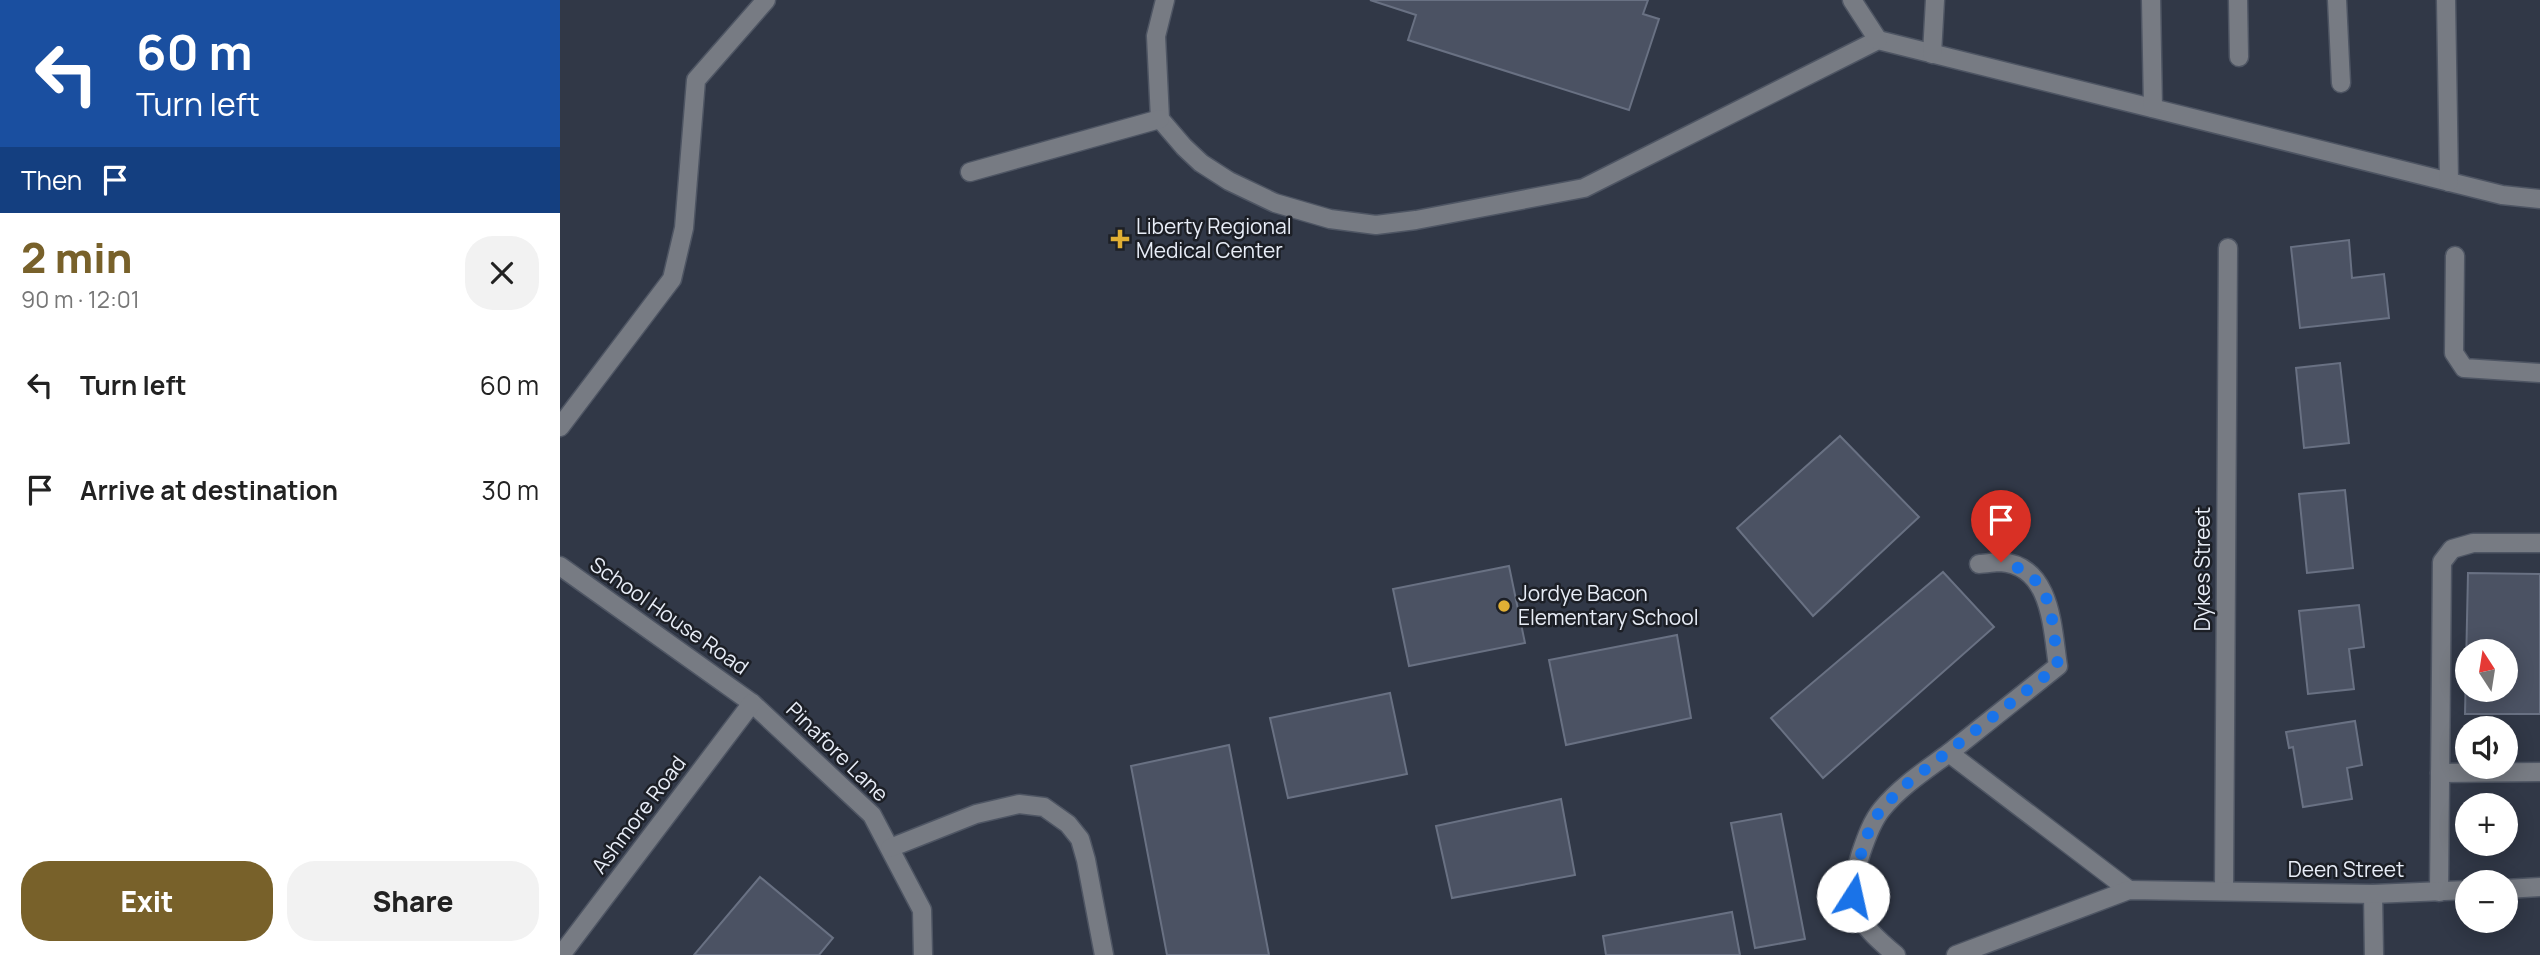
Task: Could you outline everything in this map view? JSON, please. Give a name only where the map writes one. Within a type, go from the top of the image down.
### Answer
[{"type":"street","points":[[560,428],[672,279],[684,228],[696,80],[766,0]]},
{"type":"street","points":[[1165,0],[1156,36],[1160,119],[1201,163],[1229,181],[1275,203],[1353,224],[1395,223],[1584,188],[1878,40],[2502,195],[2540,199]]},
{"type":"street","points":[[1852,0],[1878,40]]},
{"type":"street","points":[[1932,54],[1936,0]]},
{"type":"street","points":[[2151,0],[2153,108]]},
{"type":"street","points":[[2238,0],[2239,57]]},
{"type":"street","points":[[2337,0],[2341,83]]},
{"type":"street","points":[[2446,0],[2449,182]]},
{"type":"street","points":[[970,172],[1160,119]]},
{"type":"street","name":"Dykes Street","points":[[2224,891],[2228,248]]},
{"type":"street","points":[[2455,256],[2454,353],[2465,368],[2540,373]]},
{"type":"street","points":[[2439,892],[2442,562],[2452,549],[2473,543],[2540,543]]},
{"type":"street","points":[[1896,955],[1871,935],[1859,918],[1853,896],[1857,868],[1866,837],[1880,810],[1904,786],[2058,666],[2048,599],[2030,573],[2018,566],[2001,562],[1979,564]]},
{"type":"street","name":"School House Road","points":[[560,566],[752,703]]},
{"type":"street","name":"Pinafore Lane","points":[[752,703],[872,815],[922,910],[923,955]]},
{"type":"street","name":"Ashmore Road","points":[[561,955],[752,703]]},
{"type":"street","points":[[1949,753],[2129,890]]},
{"type":"street","points":[[2440,773],[2540,772]]},
{"type":"street","points":[[890,848],[976,814],[1019,804],[1044,807],[1068,824],[1080,839],[1104,955]]},
{"type":"street","points":[[2518,888],[2540,887]]},
{"type":"street","points":[[1956,955],[2129,890]]},
{"type":"street","name":"Deen Street","points":[[2129,890],[2373,894],[2455,891]]},
{"type":"street","points":[[2373,894],[2374,955]]},
{"type":"building","points":[[1370,0],[1648,0],[1643,14],[1659,19],[1629,110],[1408,40],[1416,15]]},
{"type":"building","points":[[2349,240],[2352,278],[2384,274],[2389,318],[2300,328],[2291,247]]},
{"type":"building","points":[[2340,363],[2349,443],[2304,448],[2296,368]]},
{"type":"building","points":[[1840,436],[1919,517],[1813,616],[1737,528]]},
{"type":"building","points":[[2345,490],[2353,568],[2307,573],[2299,494]]},
{"type":"building","points":[[1509,566],[1525,643],[1409,666],[1393,589]]},
{"type":"building","points":[[1943,572],[1994,627],[1823,778],[1771,718]]},
{"type":"building","points":[[2468,573],[2540,574],[2540,714],[2465,714],[2465,702],[2518,702],[2518,639],[2467,639]]},
{"type":"building","points":[[2359,605],[2364,647],[2349,649],[2354,689],[2308,694],[2299,611]]},
{"type":"building","points":[[1677,635],[1691,718],[1566,745],[1549,660]]},
{"type":"building","points":[[1390,693],[1407,774],[1288,798],[1270,718]]},
{"type":"building","points":[[2355,721],[2362,765],[2347,768],[2352,799],[2303,807],[2293,747],[2289,748],[2286,732]]},
{"type":"building","points":[[1229,745],[1269,955],[1167,955],[1131,766]]},
{"type":"building","points":[[1561,799],[1575,875],[1452,898],[1436,826]]},
{"type":"building","points":[[1781,814],[1805,939],[1755,948],[1731,823]]},
{"type":"building","points":[[760,877],[833,938],[819,955],[694,955]]},
{"type":"building","points":[[1732,912],[1740,955],[1606,955],[1603,936]]},
{"type":"place","name":"Liberty Regional Medical Center","points":[[1120,239]]},
{"type":"place","name":"Jordye Bacon Elementary School","points":[[1504,606]]},
{"type":"route","points":[[1853,896],[1857,868],[1866,837],[1880,810],[1904,786],[2058,666],[2048,599],[2030,573],[2018,566],[2001,562]]}]
